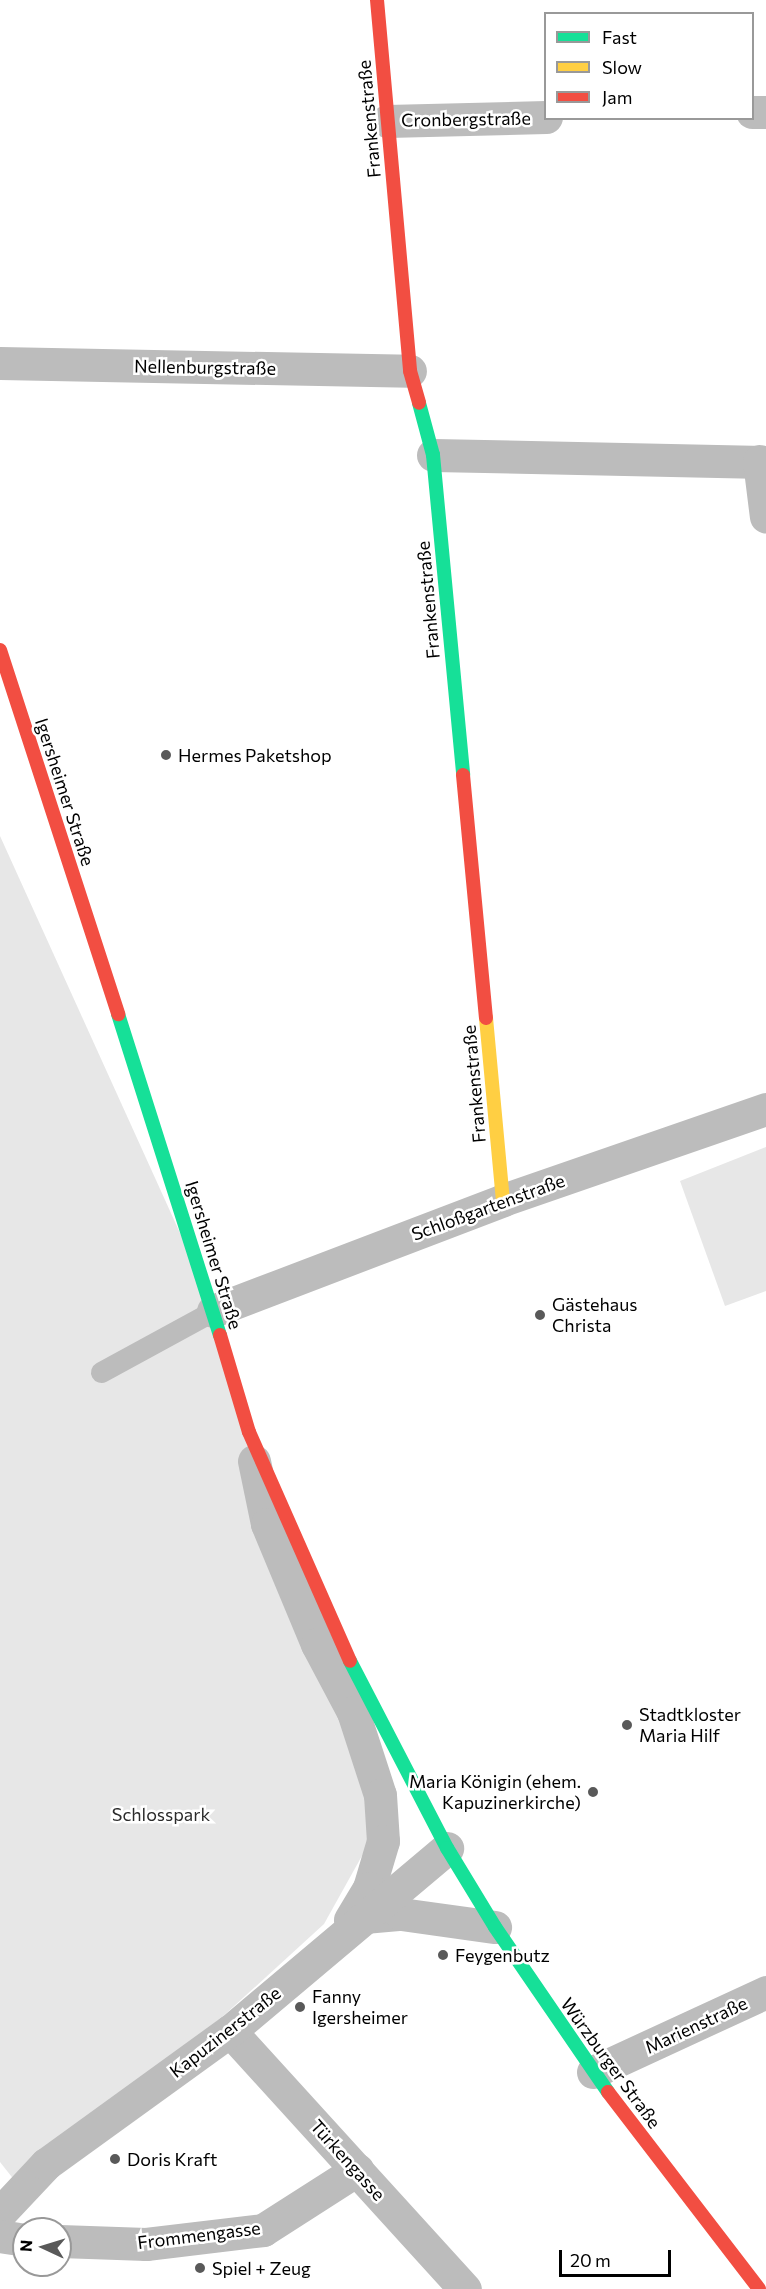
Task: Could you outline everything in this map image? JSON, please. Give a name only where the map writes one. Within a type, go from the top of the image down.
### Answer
[{"type":"street","name":"Frankenstraße","points":[[377,0],[410,371],[433,454],[503,1200]]},
{"type":"street","name":"Cronbergstraße","points":[[387,121],[544,117]]},
{"type":"street","name":"Nellenburgstraße","points":[[0,363],[410,371]]},
{"type":"street","points":[[433,454],[762,462],[766,517]]},
{"type":"street","name":"Igersheimer Straße","points":[[0,650],[213,1311],[249,1432],[344,1649],[447,1848]]},
{"type":"street","name":"Schloßgartenstraße","points":[[213,1311],[503,1200],[766,1109]]},
{"type":"street","points":[[249,1432],[267,1524],[317,1644],[353,1712],[380,1795],[383,1841],[369,1888],[335,1945]]},
{"type":"street","name":"Kapuzinerstraße","points":[[0,2213],[46,2164],[230,2031],[335,1945],[364,1917],[447,1848]]},
{"type":"street","name":"Würzburger Straße","points":[[447,1848],[495,1927],[593,2072],[759,2289]]},
{"type":"street","points":[[364,1917],[400,1914],[495,1927]]},
{"type":"street","name":"Marienstraße","points":[[593,2072],[766,1992]]},
{"type":"street","name":"Türkengasse","points":[[230,2031],[465,2289]]},
{"type":"street","name":"Frommengasse","points":[[72,2241],[146,2244],[263,2230],[357,2170]]},
{"type":"lane","points":[[100,1372],[213,1311]]},
{"type":"green space","name":"Schlosspark","points":[[0,836],[209,1297],[380,1795],[368,1845],[324,1924],[221,2018],[15,2181],[0,2162]]},
{"type":"green space","points":[[766,1147],[766,1291],[725,1306],[680,1181]]},
{"type":"traffic: fast","points":[[419,403],[433,455],[463,775]]},
{"type":"traffic: fast","points":[[118,1014],[220,1335]]},
{"type":"traffic: fast","points":[[350,1661],[447,1848],[495,1927],[608,2092]]},
{"type":"traffic: slow","points":[[486,1018],[503,1200]]},
{"type":"traffic: jam","points":[[377,0],[410,371],[419,403]]},
{"type":"traffic: jam","points":[[0,650],[118,1014]]},
{"type":"traffic: jam","points":[[463,775],[486,1018]]},
{"type":"traffic: jam","points":[[220,1335],[249,1432],[350,1661]]},
{"type":"traffic: jam","points":[[608,2092],[759,2289]]},
{"type":"place","name":"Hermes Paketshop","points":[[166,755]]},
{"type":"place","name":"Gästehaus Christa","points":[[540,1315]]},
{"type":"place","name":"Stadtkloster Maria Hilf","points":[[627,1725]]},
{"type":"place","name":"Maria Königin (ehem. Kapuzinerkirche)","points":[[593,1792]]},
{"type":"place","name":"Feygenbutz","points":[[443,1955]]},
{"type":"place","name":"Fanny Igersheimer","points":[[300,2007]]},
{"type":"place","name":"Doris Kraft","points":[[115,2159]]},
{"type":"place","name":"Spiel + Zeug","points":[[200,2268]]}]
